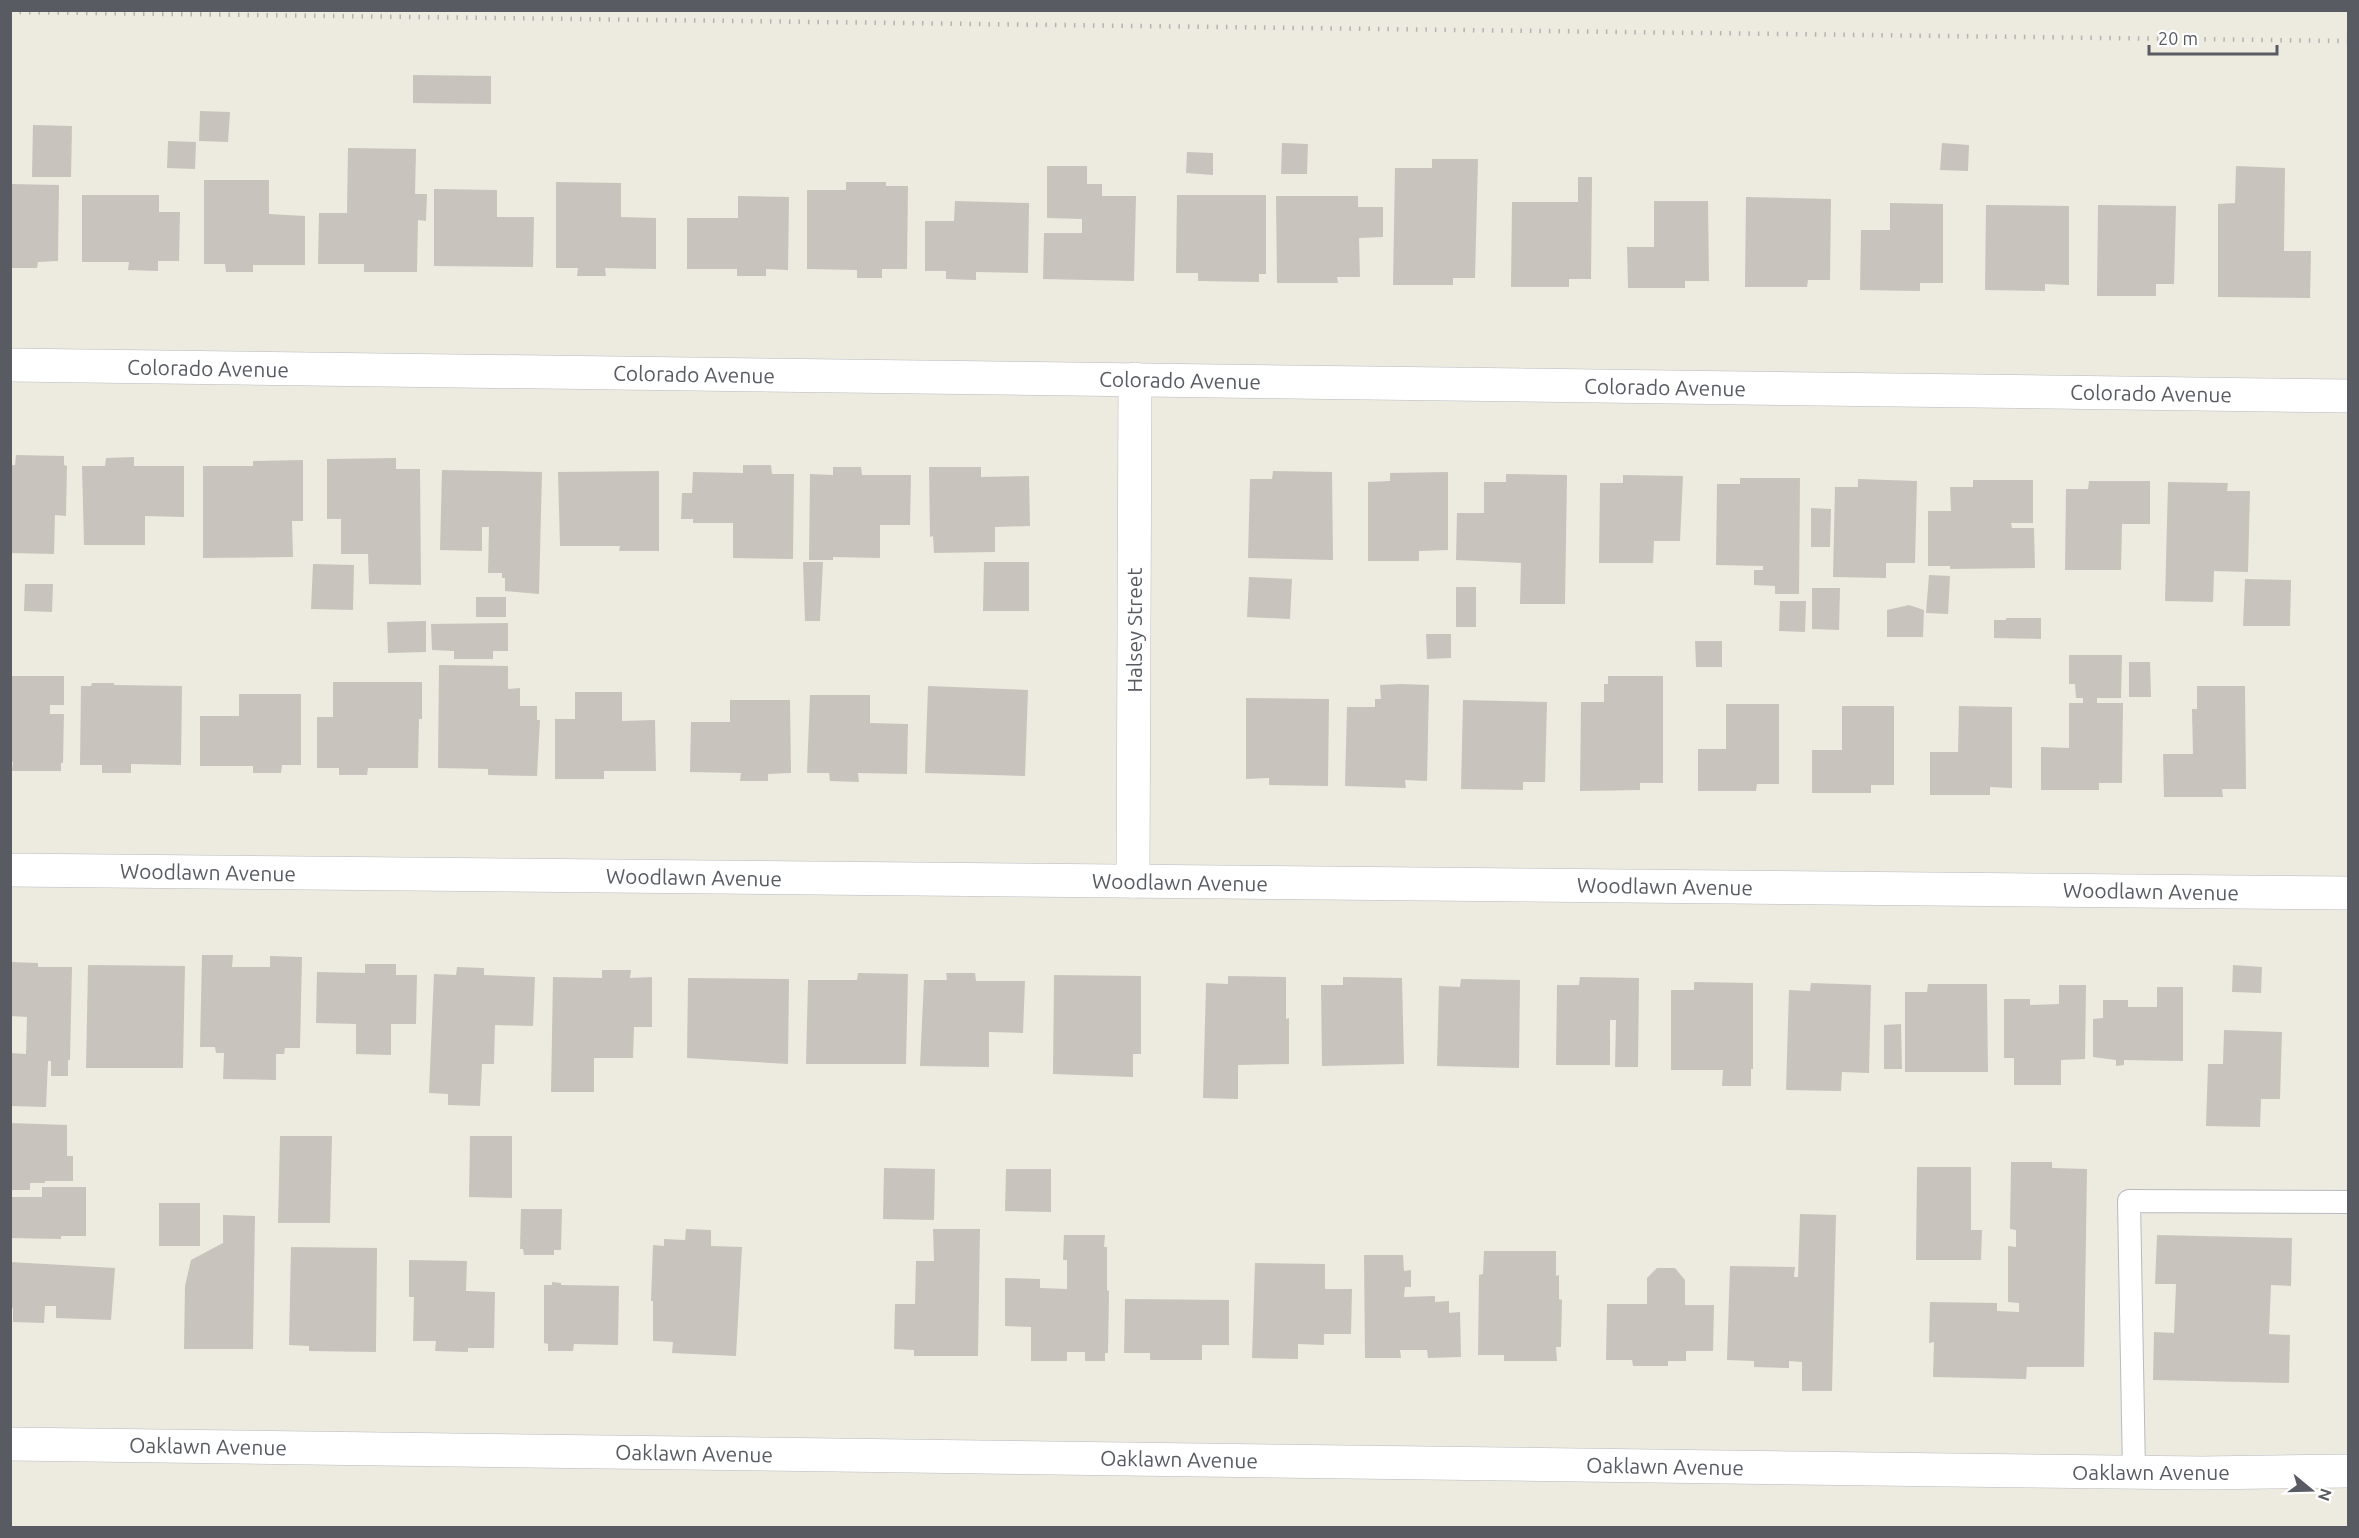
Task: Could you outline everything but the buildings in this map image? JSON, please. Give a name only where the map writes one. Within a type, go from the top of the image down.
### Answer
[{"type":"street","name":"Colorado Avenue","points":[[10,365],[2349,396]]},
{"type":"street","name":"Halsey Street","points":[[1133,881],[1135,379]]},
{"type":"street","name":"Woodlawn Avenue","points":[[10,870],[2349,893]]},
{"type":"street","name":"Oaklawn Avenue","points":[[10,1443],[2134,1472],[2349,1471]]},
{"type":"lane","points":[[2134,1472],[2129,1201],[2349,1202]]},
{"type":"railway","points":[[10,12],[2348,41]]}]
